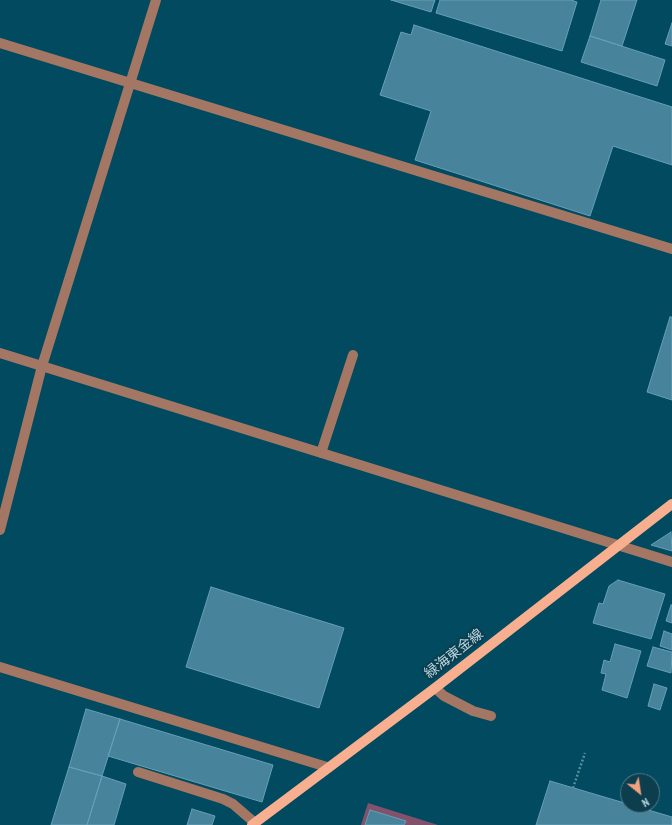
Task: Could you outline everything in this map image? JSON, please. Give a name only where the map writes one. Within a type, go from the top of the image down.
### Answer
[{"type":"main road","name":"緑海東金線","points":[[254,824],[327,767],[434,688],[672,504]]},
{"type":"street","points":[[0,530],[42,366],[156,0]]},
{"type":"street","points":[[0,42],[672,249]]},
{"type":"street","points":[[0,353],[672,562]]},
{"type":"street","points":[[321,453],[353,355]]},
{"type":"street","points":[[0,667],[327,767]]},
{"type":"street","points":[[434,688],[444,696],[473,710],[491,716]]},
{"type":"street","points":[[138,772],[223,799],[233,804],[254,824]]},
{"type":"path","points":[[573,788],[585,754]]},
{"type":"shaded area","points":[[368,803],[438,825],[361,825]]},
{"type":"building","points":[[391,0],[435,0],[431,12]]},
{"type":"building","points":[[440,0],[571,0],[577,2],[562,51],[436,13]]},
{"type":"building","points":[[601,0],[637,0],[622,46],[590,36]]},
{"type":"building","points":[[672,23],[672,46],[665,44]]},
{"type":"building","points":[[414,25],[672,107],[672,165],[613,146],[590,216],[415,160],[431,111],[380,95],[401,32],[411,35]]},
{"type":"building","points":[[590,36],[665,60],[657,86],[581,62]]},
{"type":"building","points":[[670,317],[672,317],[672,400],[647,392]]},
{"type":"building","points":[[671,532],[672,551],[651,545]]},
{"type":"building","points":[[618,580],[665,594],[651,639],[593,623],[599,603],[603,604],[609,586]]},
{"type":"building","points":[[211,587],[344,628],[319,708],[186,667]]},
{"type":"building","points":[[672,605],[672,623],[666,621]]},
{"type":"building","points":[[664,631],[672,634],[672,650],[660,646]]},
{"type":"building","points":[[615,644],[641,651],[627,698],[602,690],[606,674],[601,673],[604,660],[610,662]]},
{"type":"building","points":[[653,647],[672,652],[671,673],[647,666]]},
{"type":"building","points":[[654,684],[667,688],[660,710],[648,706]]},
{"type":"building","points":[[86,709],[120,719],[102,776],[69,767]]},
{"type":"building","points":[[120,719],[273,765],[262,802],[108,756]]},
{"type":"building","points":[[69,767],[102,776],[87,825],[51,825]]},
{"type":"building","points":[[102,776],[126,784],[114,825],[87,825]]},
{"type":"building","points":[[550,781],[620,802],[620,813],[658,813],[672,817],[672,825],[536,825]]},
{"type":"building","points":[[192,809],[215,816],[212,825],[187,825]]},
{"type":"building","points":[[370,810],[406,821],[404,825],[365,825]]}]
